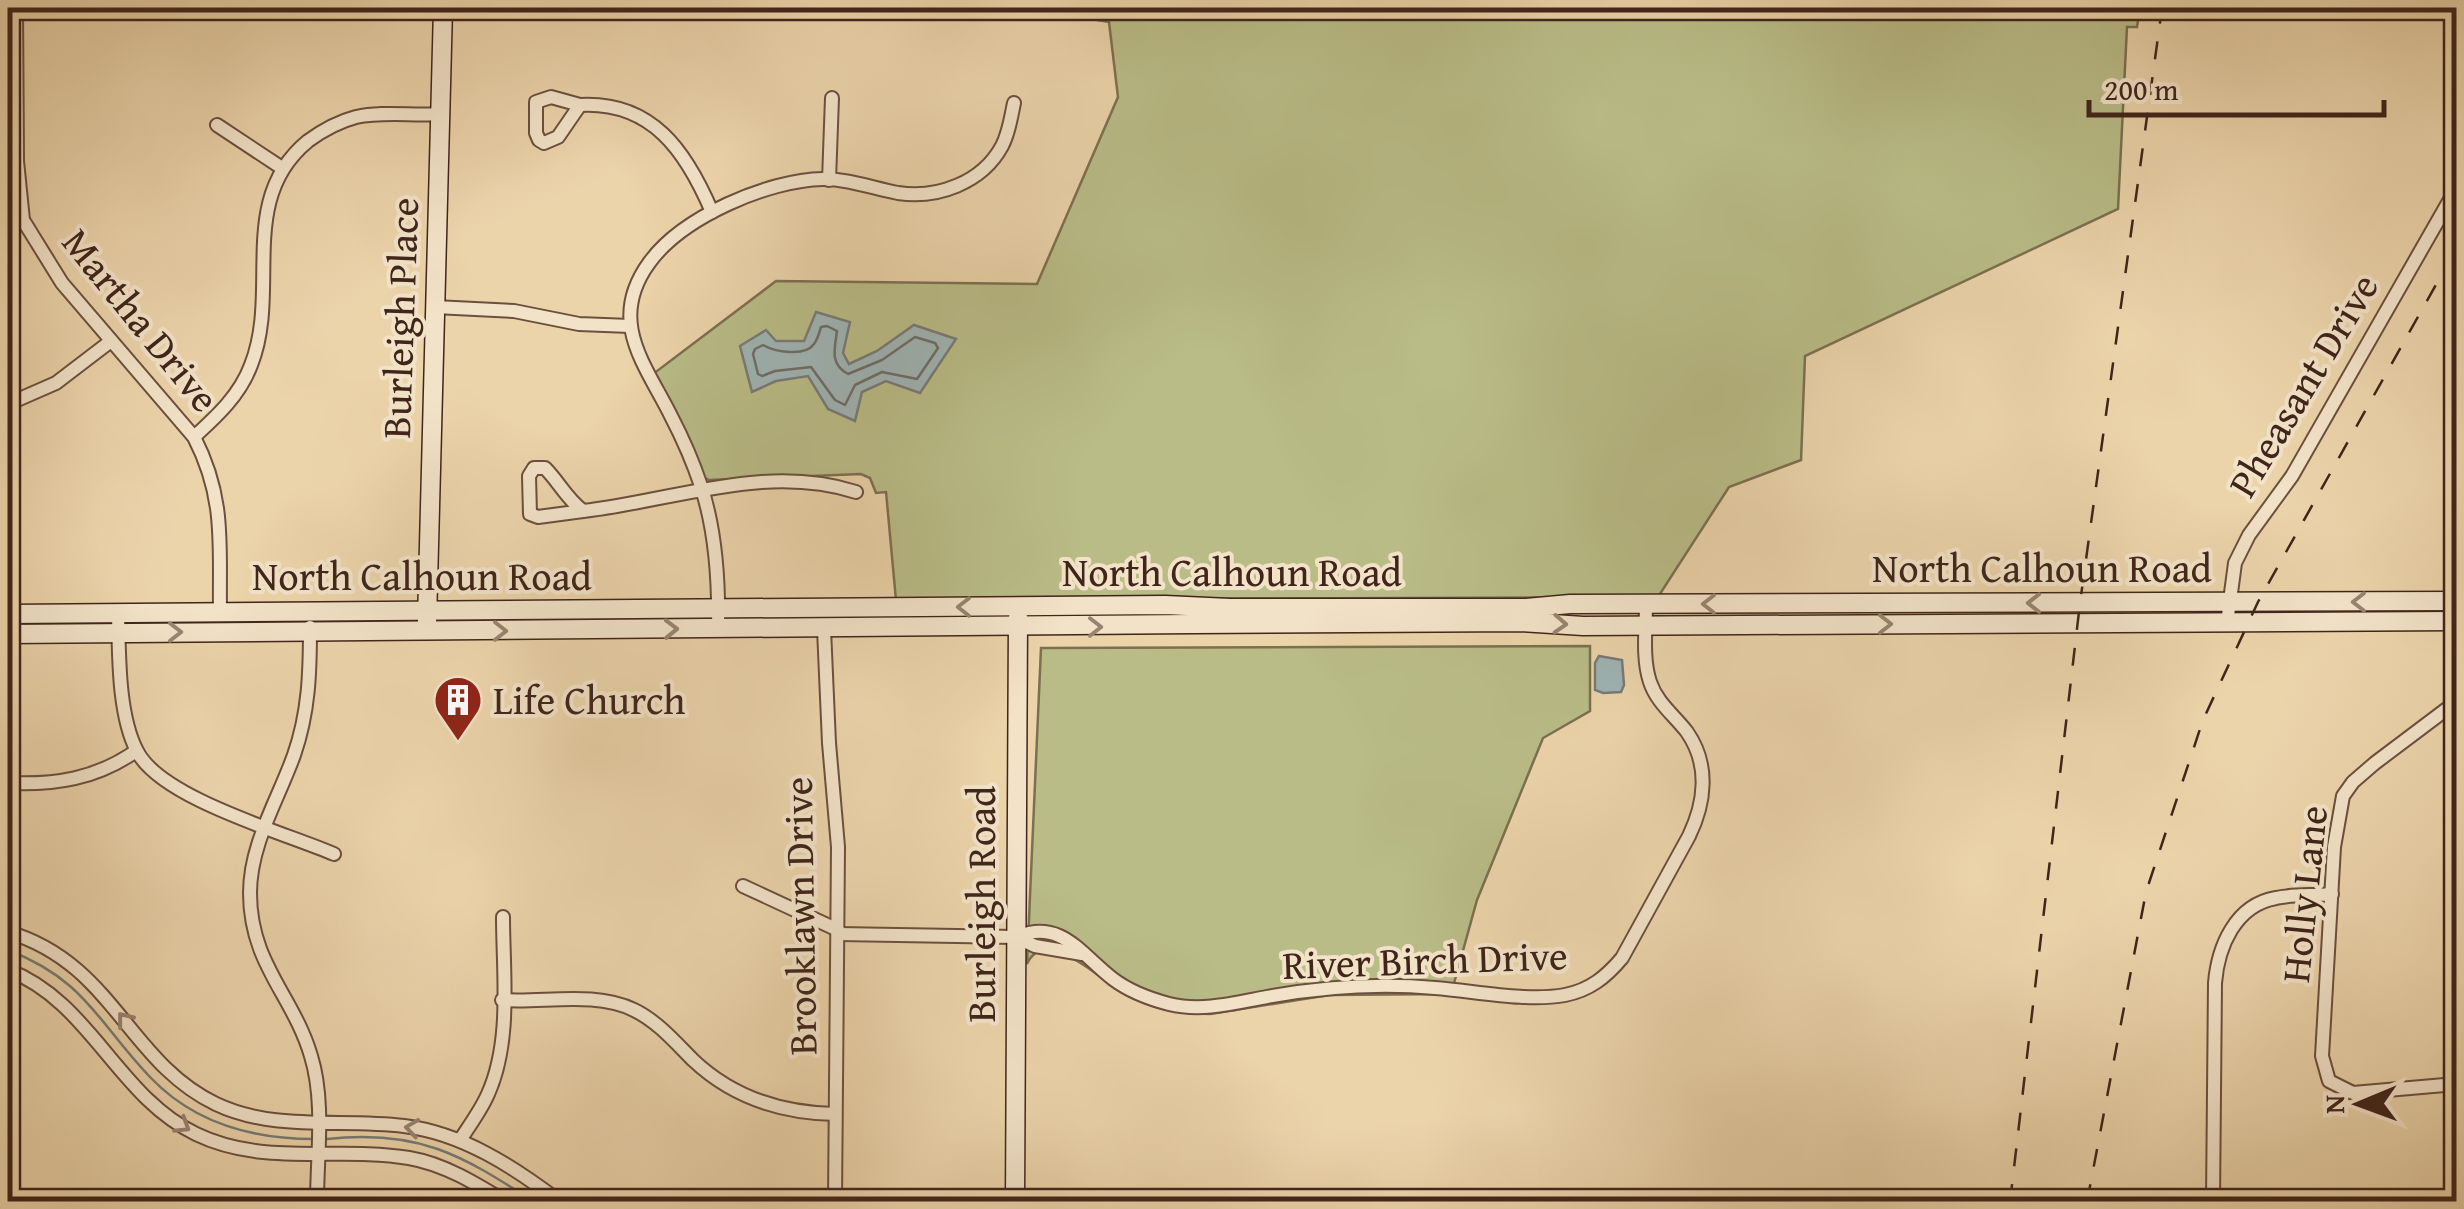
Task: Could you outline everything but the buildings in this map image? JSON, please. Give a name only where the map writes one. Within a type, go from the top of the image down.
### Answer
[{"type":"main road","name":"Burleigh Place","points":[[427,631],[443,8]]},
{"type":"main road","name":"North Calhoun Road","points":[[8,614],[2456,601]]},
{"type":"main road","name":"Burleigh Road","points":[[1015,1202],[1018,606]]},
{"type":"main road","name":"North Calhoun Road","points":[[8,634],[310,625],[427,631],[1484,622],[1646,625],[2456,621]]},
{"type":"street","name":"Martha Drive","points":[[16,8],[17,161],[22,214],[52,269],[194,437],[214,478],[218,504],[220,612]]},
{"type":"street","points":[[829,180],[832,98]]},
{"type":"street","points":[[718,629],[715,555],[702,488],[676,426],[636,352],[630,326],[633,299],[648,264],[658,252],[712,212],[762,190],[829,180],[920,195],[959,186],[991,162],[1002,147],[1014,102]]},
{"type":"street","points":[[580,105],[623,108],[660,129],[712,212]]},
{"type":"street","points":[[194,437],[229,402],[251,367],[261,320],[266,213],[282,168],[300,149],[336,123],[373,115],[440,114]]},
{"type":"street","points":[[217,125],[282,168]]},
{"type":"street","name":"Pheasant Drive","points":[[2227,623],[2235,564],[2248,535],[2292,476],[2456,189]]},
{"type":"street","points":[[8,220],[22,214]]},
{"type":"street","points":[[435,307],[514,311],[579,324],[630,326]]},
{"type":"street","points":[[8,404],[56,383],[111,342]]},
{"type":"street","points":[[583,511],[568,500],[545,468],[530,472],[527,504],[530,514],[538,517],[583,511],[702,488],[778,482],[856,492]]},
{"type":"street","name":"River Birch Drive","points":[[838,932],[1016,936],[1033,930],[1050,933],[1066,938],[1130,990],[1180,1006],[1222,1006],[1352,987],[1429,987],[1549,996],[1581,990],[1596,983],[1622,958],[1698,817],[1704,792],[1694,744],[1658,701],[1649,680],[1646,604]]},
{"type":"street","points":[[118,613],[125,707],[136,751],[178,790],[334,854]]},
{"type":"street","points":[[310,625],[308,703],[294,756],[264,826],[251,879],[254,931],[268,972],[310,1051],[315,1079],[317,1202]]},
{"type":"street","name":"Brooklawn Drive","points":[[824,629],[828,743],[837,813],[835,1202]]},
{"type":"street","name":"Holly Lane","points":[[2456,702],[2353,782],[2343,796],[2338,810],[2322,1065],[2329,1081],[2345,1092],[2456,1084]]},
{"type":"street","points":[[8,783],[51,783],[88,776],[136,751]]},
{"type":"street","points":[[743,886],[838,932]]},
{"type":"street","points":[[2213,1202],[2215,1000],[2220,952],[2235,924],[2262,902],[2276,897],[2332,894]]},
{"type":"street","points":[[460,1140],[493,1082],[500,1050],[503,916]]},
{"type":"street","points":[[8,932],[36,942],[88,978],[160,1062],[190,1089],[217,1104],[317,1139],[448,1169],[506,1202]]},
{"type":"street","points":[[8,970],[34,982],[60,1001],[136,1088],[183,1126],[232,1147],[317,1139],[400,1125],[460,1140],[518,1172],[560,1202]]},
{"type":"street","points":[[502,1000],[592,1000],[623,1006],[648,1019],[712,1076],[744,1096],[782,1107],[835,1114]]},
{"type":"green space","points":[[1062,8],[2140,8],[2137,27],[2127,27],[2118,209],[1805,356],[1801,460],[1729,487],[1658,597],[896,600],[886,492],[876,493],[870,478],[861,474],[705,478],[653,374],[776,281],[1037,284],[1118,97],[1109,22],[1062,14]]},
{"type":"green space","points":[[1590,646],[1590,711],[1543,738],[1477,900],[1451,994],[1329,995],[1210,1014],[1188,1013],[1136,1000],[1061,953],[1036,953],[1027,964],[1041,648]]},
{"type":"water","points":[[816,312],[850,322],[843,353],[849,364],[877,351],[914,325],[956,339],[920,393],[886,381],[862,392],[855,421],[828,409],[808,376],[776,381],[752,392],[740,346],[766,330],[776,341],[804,341]]},
{"type":"water","points":[[1599,656],[1622,660],[1621,692],[1595,690],[1595,663]]},
{"type":"waterway","points":[[8,950],[74,989],[151,1078],[186,1107],[247,1132],[314,1139]]},
{"type":"waterway","points":[[327,1139],[387,1138],[437,1149],[484,1170],[534,1202]]},
{"type":"railway","points":[[2010,1202],[2080,603],[2162,8]]},
{"type":"railway","points":[[2087,1202],[2146,892],[2203,720],[2258,602],[2456,249]]},
{"type":"place","name":"Life Church","points":[[458,742]]}]
